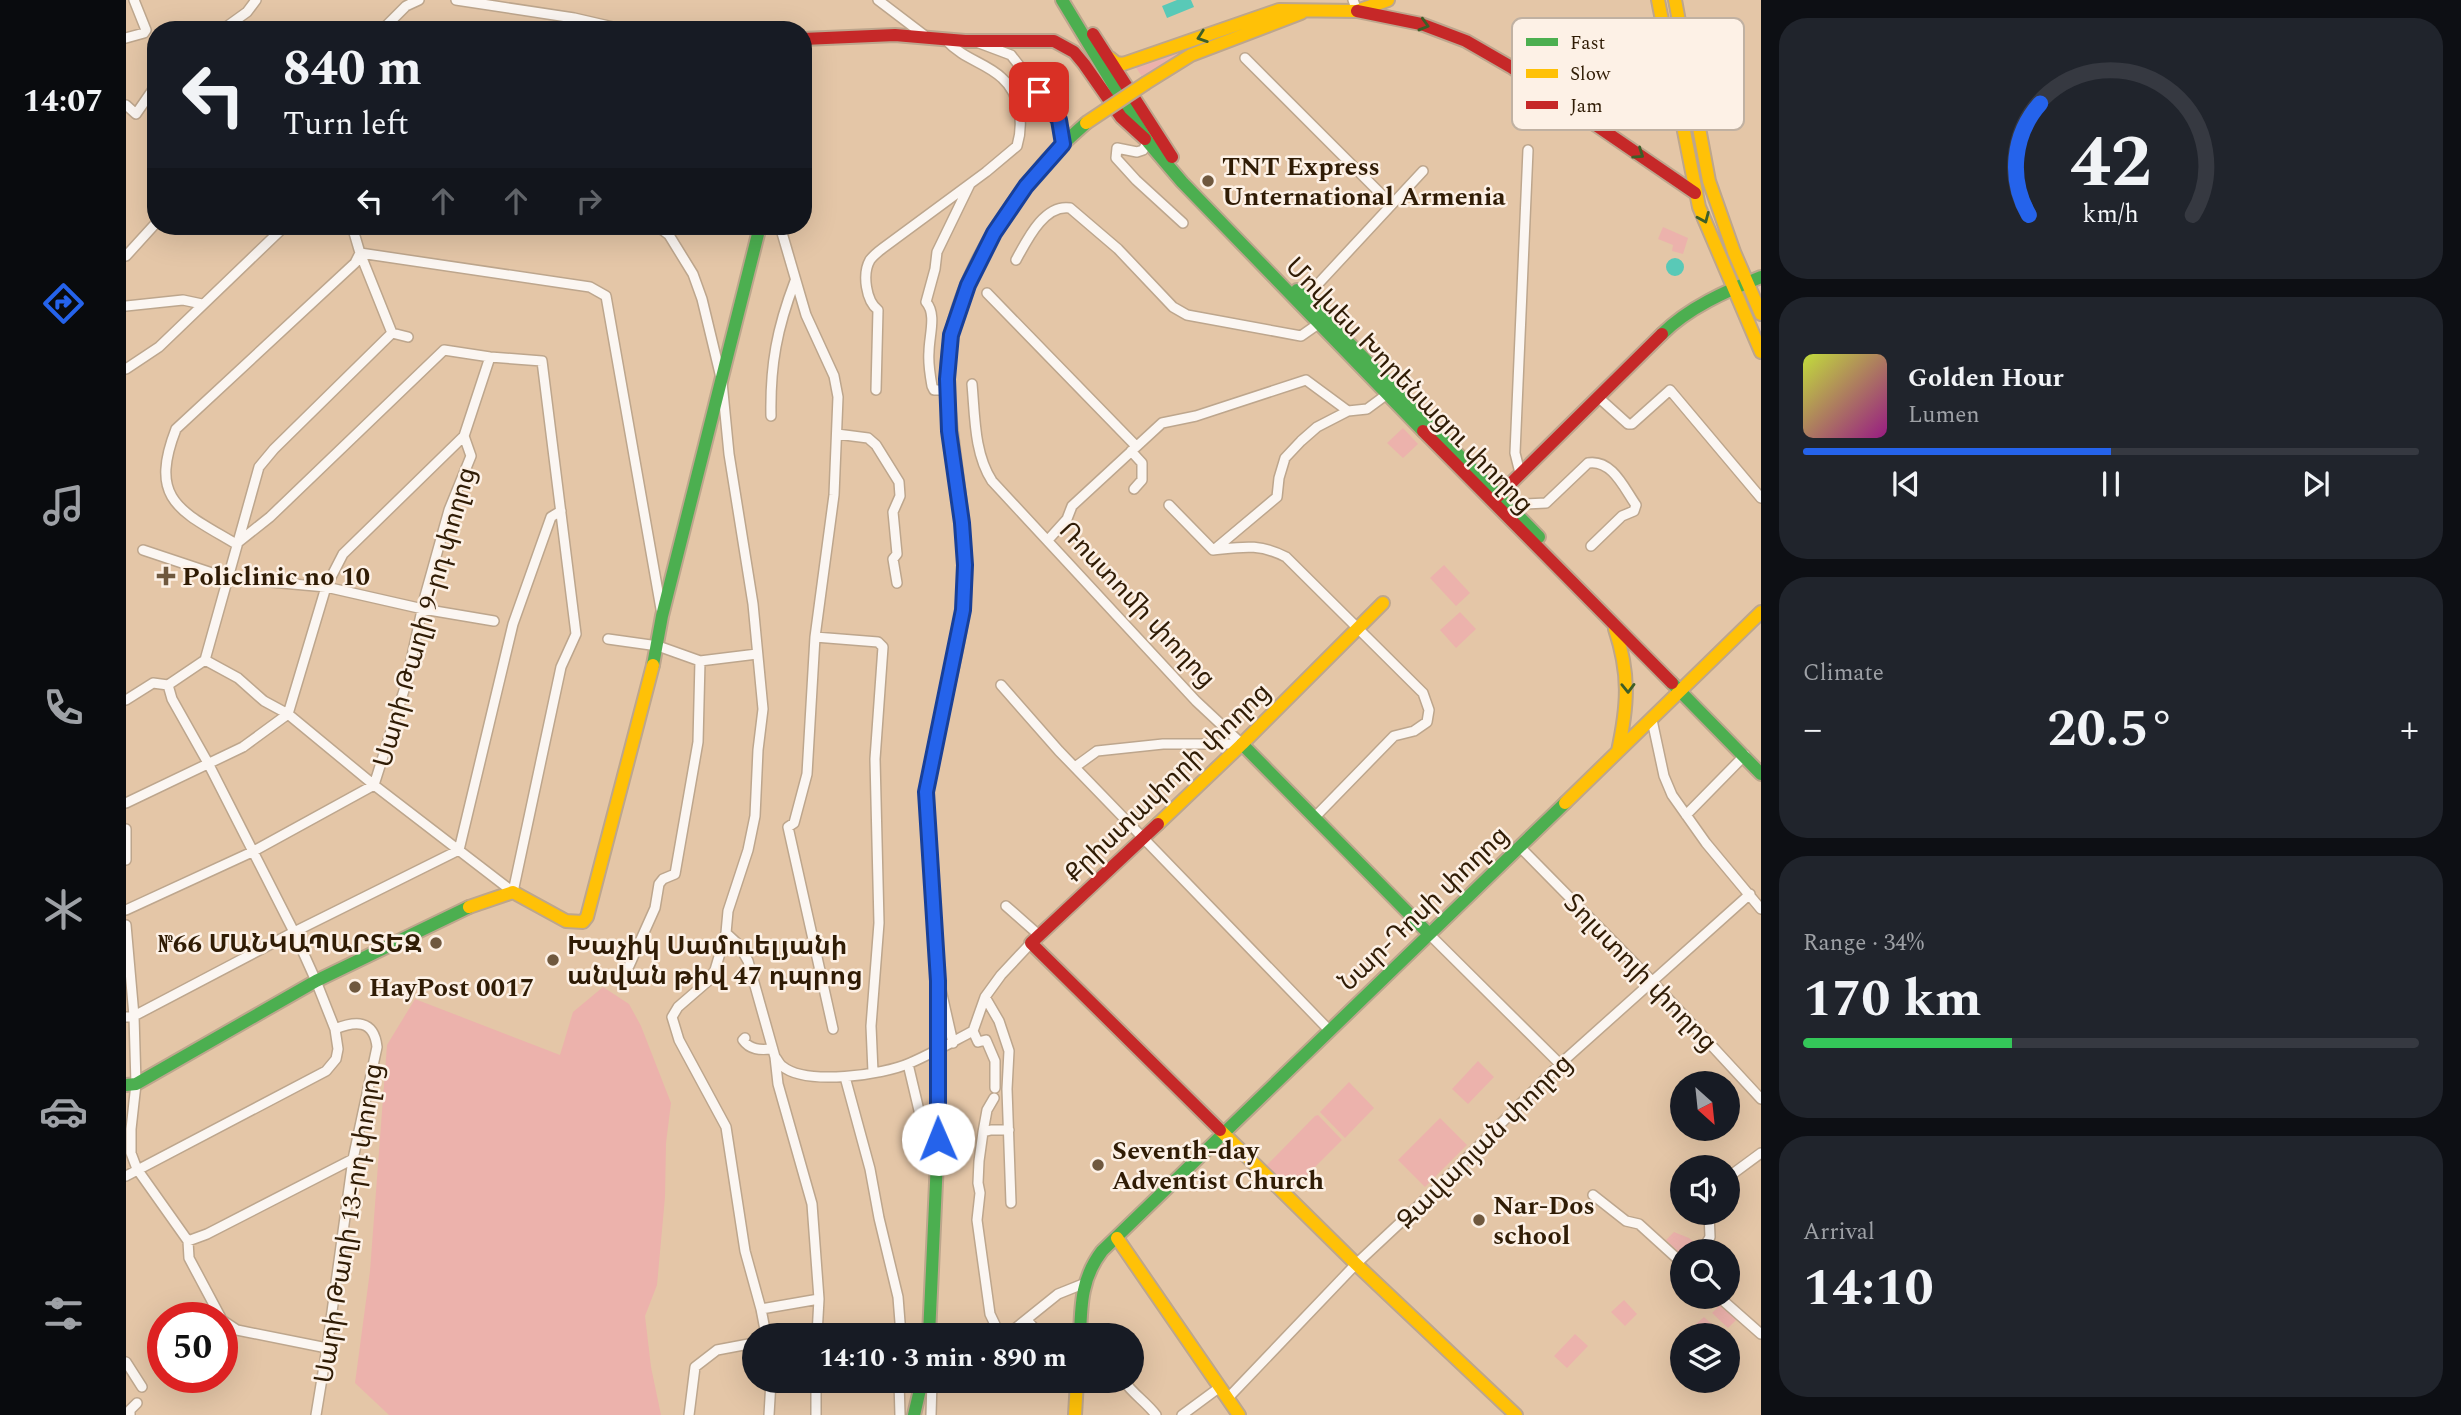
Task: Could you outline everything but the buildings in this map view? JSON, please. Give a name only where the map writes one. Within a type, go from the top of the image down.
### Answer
[{"type":"main road","name":"Մովսես Խորենացու փողոց","points":[[1062,0],[1189,178],[1305,298],[1321,321]]},
{"type":"main road","name":"Մովսես Խորենացու փողոց","points":[[1069,0],[1107,55],[1148,142],[1182,182],[1391,391],[1614,625],[1683,689]]},
{"type":"main road","points":[[1107,55],[1116,63],[1123,64],[1279,10],[1314,9],[1388,0]]},
{"type":"main road","points":[[1658,0],[1662,18]]},
{"type":"main road","points":[[1675,0],[1678,18]]},
{"type":"main road","points":[[1355,5],[1445,32],[1512,68]]},
{"type":"main road","points":[[930,1323],[938,1139],[938,981],[926,792],[960,631],[965,565],[949,431],[951,335],[968,285],[1000,223],[1026,186],[1063,144],[1086,123],[1191,55],[1314,9]]},
{"type":"main road","points":[[812,39],[896,35],[946,40],[1059,42],[1074,54],[1092,75],[1116,113],[1132,131],[1148,142]]},
{"type":"main road","points":[[1092,75],[1112,70]]},
{"type":"main road","points":[[1604,130],[1695,192]]},
{"type":"main road","points":[[1685,130],[1699,207],[1761,352]]},
{"type":"main road","points":[[1699,130],[1709,181],[1727,235],[1761,314]]},
{"type":"main road","points":[[131,1084],[316,981],[471,906],[513,892],[566,921],[583,922],[587,917],[658,646],[662,616],[758,235]]},
{"type":"main road","points":[[1495,499],[1675,321],[1733,288],[1761,277]]},
{"type":"main road","name":"Մովսես Խորենացու փողոց","points":[[1495,499],[1512,509],[1761,773]]},
{"type":"main road","name":"Քրիստափորի փողոց","points":[[1035,939],[1242,744],[1383,603]]},
{"type":"main road","name":"Նար-Դոսի փողոց","points":[[1083,1284],[1090,1264],[1761,612]]},
{"type":"main road","points":[[1614,625],[1624,655],[1629,683],[1626,716],[1618,751]]},
{"type":"main road","name":"Ռոստոմի փողոց","points":[[1242,744],[1429,934]]},
{"type":"main road","points":[[1035,939],[1223,1134],[1516,1415]]},
{"type":"main road","points":[[1117,1238],[1239,1415]]},
{"type":"main road","points":[[1081,1323],[1083,1284]]},
{"type":"main road","points":[[914,1415],[919,1393]]},
{"type":"main road","points":[[1075,1393],[1075,1415]]},
{"type":"street","points":[[126,38],[146,30],[134,0]]},
{"type":"street","points":[[234,21],[247,12],[256,0]]},
{"type":"street","points":[[391,21],[406,6],[419,0]]},
{"type":"street","points":[[456,0],[587,21]]},
{"type":"street","points":[[878,0],[928,37]]},
{"type":"street","points":[[876,390],[878,310],[871,304],[867,284],[870,261],[883,248],[1017,146],[1021,117],[1014,96],[1002,78],[962,55],[946,40]]},
{"type":"street","points":[[974,41],[1012,55],[1059,120],[1063,144]]},
{"type":"street","points":[[1245,58],[1391,204]]},
{"type":"street","points":[[126,105],[136,114],[147,98]]},
{"type":"street","points":[[1148,142],[1143,150],[1137,152],[1116,148],[1116,158],[1183,223]]},
{"type":"street","points":[[1520,473],[1515,453],[1528,150]]},
{"type":"street","points":[[1305,298],[1423,171]]},
{"type":"street","points":[[948,390],[934,390],[932,386],[929,354],[931,307],[926,302],[937,252],[971,183]]},
{"type":"street","points":[[1016,260],[1051,210],[1070,208],[1118,249],[1172,307],[1187,315],[1301,336],[1321,321]]},
{"type":"street","points":[[126,256],[147,233]]},
{"type":"street","points":[[126,369],[159,347],[275,235]]},
{"type":"street","points":[[355,235],[393,333]]},
{"type":"street","points":[[669,235],[693,274],[702,299],[722,382],[729,454],[753,604],[763,709],[755,816],[748,850],[728,911],[726,933],[712,976],[678,1007],[672,1017],[679,1040],[726,1127],[744,1251],[764,1323]]},
{"type":"street","points":[[783,235],[806,316],[834,376],[838,397],[830,532],[815,638],[807,775],[794,823],[788,827],[833,1029]]},
{"type":"street","points":[[360,253],[590,287],[606,296],[662,616]]},
{"type":"street","points":[[236,544],[183,512],[171,497],[166,480],[165,460],[176,429],[355,263],[360,253]]},
{"type":"street","points":[[771,416],[773,356],[782,313],[795,281]]},
{"type":"street","points":[[987,293],[1133,449],[1142,465],[1142,480],[1134,489]]},
{"type":"street","points":[[126,306],[183,300],[202,304]]},
{"type":"street","points":[[393,333],[408,337]]},
{"type":"street","points":[[126,699],[153,683],[168,685],[205,660],[259,467],[274,449],[393,333]]},
{"type":"street","points":[[205,660],[238,678],[264,701],[288,714],[374,785],[513,892],[561,667],[576,634],[542,361],[444,350],[270,517],[236,544]]},
{"type":"street","name":"Սարի Թաղի 9-րդ փողոց","points":[[126,910],[252,852],[374,785],[406,684],[425,596],[450,510],[471,456],[464,436],[490,357]]},
{"type":"street","points":[[1048,540],[1067,519],[1072,506],[1162,423],[1196,416],[1301,381],[1311,382],[1348,411]]},
{"type":"street","name":"Ռոստոմի փողոց","points":[[972,384],[980,454],[992,481],[1196,701],[1242,744]]},
{"type":"street","points":[[1598,397],[1628,424],[1632,424],[1670,390],[1761,498]]},
{"type":"street","points":[[1213,550],[1277,497],[1285,458],[1301,440],[1317,427],[1348,411],[1367,409],[1391,391]]},
{"type":"street","points":[[837,434],[868,439],[876,444],[899,482],[900,496],[892,512],[897,554],[893,559],[897,583]]},
{"type":"street","points":[[126,803],[243,747],[288,714],[326,587],[343,554],[464,436]]},
{"type":"street","points":[[1512,509],[1525,504],[1546,503],[1588,463],[1604,464],[1636,505],[1634,511],[1622,516],[1591,546]]},
{"type":"street","points":[[1169,505],[1213,550]]},
{"type":"street","points":[[459,850],[513,624],[551,517],[561,511]]},
{"type":"street","points":[[1213,550],[1253,546],[1270,549],[1286,557],[1423,693],[1429,710],[1427,722],[1414,731],[1394,736],[1314,818]]},
{"type":"street","points":[[143,550],[227,578],[326,587],[424,610],[494,621]]},
{"type":"street","points":[[815,638],[878,642],[883,647],[875,759],[879,923],[871,1026],[873,1072]]},
{"type":"street","points":[[608,639],[658,646],[700,661],[757,654]]},
{"type":"street","points":[[628,966],[655,908],[659,884],[663,879],[675,874],[698,742],[700,661]]},
{"type":"street","points":[[126,1176],[326,1071],[338,1052],[335,1029],[294,932],[208,763],[172,699],[168,685]]},
{"type":"street","points":[[1001,685],[1074,767],[1329,1030]]},
{"type":"street","points":[[1652,720],[1669,790],[1706,843],[1761,909]]},
{"type":"street","points":[[1074,767],[1097,751],[1163,744],[1242,744]]},
{"type":"street","points":[[1686,815],[1744,755]]},
{"type":"street","points":[[126,830],[126,860]]},
{"type":"street","name":"Տոլստոյի փողոց","points":[[1519,846],[1651,980],[1761,1099]]},
{"type":"street","points":[[130,1016],[459,850]]},
{"type":"street","name":"Զավարյան փողոց","points":[[1182,1415],[1224,1393],[1433,1193],[1560,1064],[1750,894]]},
{"type":"street","points":[[1006,906],[1035,939]]},
{"type":"street","points":[[126,925],[130,1016],[130,1148],[137,1169],[188,1241],[189,1258],[213,1302]]},
{"type":"street","points":[[726,933],[745,953],[812,1204],[818,1323]]},
{"type":"street","name":"Ռոստոմի փողոց","points":[[1429,934],[1560,1064]]},
{"type":"street","name":"Քրիստափորի փողոց","points":[[973,1031],[985,996],[1000,975],[1035,939]]},
{"type":"street","points":[[938,981],[953,1042]]},
{"type":"street","points":[[985,996],[999,1021],[1009,1051],[1011,1203]]},
{"type":"street","name":"Սարի Թաղի 13-րդ փողոց","points":[[316,1415],[353,1159],[377,1044],[371,1030],[362,1024],[352,1023],[335,1029]]},
{"type":"street","points":[[745,1038],[743,1041],[748,1046],[773,1053],[782,1067],[814,1076],[845,1077],[908,1064],[973,1031],[978,1042],[986,1040],[995,1061],[995,1093],[987,1110],[979,1161],[977,1220],[990,1314],[994,1323]]},
{"type":"street","points":[[908,1064],[921,1119]]},
{"type":"street","points":[[845,1077],[870,1169],[898,1297],[900,1323]]},
{"type":"street","points":[[984,1132],[1009,1130]]},
{"type":"street","points":[[1740,1168],[1761,1153]]},
{"type":"street","points":[[188,1241],[207,1234],[353,1159]]},
{"type":"street","points":[[1593,1195],[1626,1221],[1639,1224],[1670,1252]]},
{"type":"street","points":[[1024,1323],[1058,1294],[1083,1284]]},
{"type":"street","points":[[761,1308],[819,1299]]},
{"type":"street","points":[[1733,1309],[1761,1334]]},
{"type":"street","points":[[238,1330],[327,1348]]},
{"type":"street","points":[[689,1415],[695,1367],[717,1350],[742,1345]]},
{"type":"street","points":[[126,1362],[142,1387]]},
{"type":"street","points":[[769,1415],[770,1393]]},
{"type":"street","points":[[816,1393],[816,1415]]},
{"type":"street","points":[[899,1393],[900,1415]]},
{"type":"street","points":[[931,1415],[932,1393]]},
{"type":"street","points":[[1132,1393],[1144,1400],[1156,1415]]},
{"type":"street","points":[[131,1415],[131,1409],[136,1403]]},
{"type":"shaded area","points":[[1259,23],[1143,78],[1135,66]]},
{"type":"shaded area","points":[[1663,227],[1688,238],[1683,254],[1672,251],[1673,245],[1658,239]]},
{"type":"shaded area","points":[[1403,428],[1418,444],[1403,458],[1387,443]]},
{"type":"shaded area","points":[[1444,565],[1470,593],[1456,606],[1430,578]]},
{"type":"shaded area","points":[[1460,612],[1476,629],[1456,648],[1440,630]]},
{"type":"shaded area","points":[[603,987],[629,1004],[641,1026],[671,1103],[657,1285],[645,1316],[651,1367],[661,1415],[389,1415],[355,1383],[370,1271],[387,1045],[415,999],[560,1055],[573,1012]]},
{"type":"shaded area","points":[[1478,1061],[1494,1077],[1468,1104],[1452,1089]]},
{"type":"shaded area","points":[[1349,1082],[1374,1108],[1345,1138],[1320,1112]]},
{"type":"shaded area","points":[[1318,1115],[1342,1140],[1289,1193],[1264,1168]]},
{"type":"shaded area","points":[[1440,1118],[1467,1145],[1425,1187],[1398,1160]]},
{"type":"shaded area","points":[[1674,1232],[1690,1239],[1670,1239],[1670,1244],[1666,1240]]},
{"type":"shaded area","points":[[1624,1300],[1637,1314],[1625,1326],[1611,1312]]},
{"type":"shaded area","points":[[1716,1309],[1726,1309],[1737,1319],[1733,1323],[1723,1323],[1712,1313]]},
{"type":"shaded area","points":[[1704,1317],[1710,1323],[1697,1323]]},
{"type":"shaded area","points":[[1575,1334],[1588,1346],[1567,1368],[1554,1356]]},
{"type":"water","points":[[1177,0],[1191,0],[1194,7],[1167,18],[1162,6]]},
{"type":"water","points":[[1671,258],[1679,258],[1684,267],[1682,274],[1671,276],[1666,271],[1666,263]]},
{"type":"traffic: fast","points":[[1062,0],[1148,142],[1182,182],[1423,431]]},
{"type":"traffic: fast","points":[[947,385],[948,354],[954,324],[976,264],[1009,209],[1028,184],[1052,155],[1086,123]]},
{"type":"traffic: fast","points":[[653,665],[662,616],[758,235]]},
{"type":"traffic: fast","points":[[1662,334],[1696,308],[1761,277]]},
{"type":"traffic: fast","points":[[1297,290],[1539,537]]},
{"type":"traffic: fast","points":[[1672,683],[1761,774]]},
{"type":"traffic: fast","points":[[937,1044],[938,980],[926,792],[945,700]]},
{"type":"traffic: fast","points":[[1242,744],[1429,934]]},
{"type":"traffic: fast","points":[[1081,1323],[1087,1281],[1102,1251],[1565,803]]},
{"type":"traffic: fast","points":[[126,1085],[136,1084],[316,981],[469,907]]},
{"type":"traffic: fast","points":[[937,1044],[937,1059]]},
{"type":"traffic: fast","points":[[930,1323],[938,1139],[937,1059]]},
{"type":"traffic: fast","points":[[914,1415],[919,1393]]},
{"type":"traffic: slow","points":[[1110,58],[1123,64],[1279,10],[1357,11],[1388,0]]},
{"type":"traffic: slow","points":[[1658,0],[1662,18]]},
{"type":"traffic: slow","points":[[1675,0],[1678,18]]},
{"type":"traffic: slow","points":[[1146,83],[1191,55],[1301,13]]},
{"type":"traffic: slow","points":[[1086,123],[1146,83]]},
{"type":"traffic: slow","points":[[1684,130],[1699,207],[1761,352]]},
{"type":"traffic: slow","points":[[1699,130],[1709,181],[1734,252],[1761,314]]},
{"type":"traffic: slow","points":[[1158,824],[1383,603]]},
{"type":"traffic: slow","points":[[1565,803],[1761,612]]},
{"type":"traffic: slow","points":[[1615,629],[1623,661],[1626,690],[1618,751]]},
{"type":"traffic: slow","points":[[469,907],[513,892],[566,921],[583,922],[587,917],[653,665]]},
{"type":"traffic: slow","points":[[1220,1130],[1356,1264],[1516,1415]]},
{"type":"traffic: slow","points":[[1117,1238],[1239,1415]]},
{"type":"traffic: slow","points":[[1075,1415],[1076,1393]]},
{"type":"traffic: jam","points":[[1357,11],[1421,24],[1466,41],[1512,68]]},
{"type":"traffic: jam","points":[[1093,34],[1172,157]]},
{"type":"traffic: jam","points":[[812,39],[895,35],[965,41],[1054,41],[1074,52],[1121,117],[1145,139]]},
{"type":"traffic: jam","points":[[1603,130],[1695,193]]},
{"type":"traffic: jam","points":[[1495,499],[1662,334]]},
{"type":"traffic: jam","points":[[945,700],[960,632],[965,580],[962,518],[947,385]]},
{"type":"traffic: jam","points":[[1423,431],[1672,683]]},
{"type":"traffic: jam","points":[[1158,824],[1031,943],[1220,1130]]},
{"type":"place","name":"TNT Express Unternational Armenia","points":[[1208,181]]},
{"type":"place","name":"Policlinic no 10","points":[[166,576]]},
{"type":"place","name":"№66 ՄԱՆԿԱՊԱՐՏԵԶ","points":[[436,943]]},
{"type":"place","name":"Խաչիկ Սամուելյանի անվան թիվ 47 դպրոց","points":[[553,960]]},
{"type":"place","name":"HayPost 0017","points":[[355,987]]},
{"type":"place","name":"Seventh-day Adventist Church","points":[[1098,1165]]},
{"type":"place","name":"Nar-Dos school","points":[[1479,1220]]},
{"type":"route","points":[[938,1139],[938,981],[926,792],[960,631],[965,565],[949,431],[947,379],[951,335],[968,285],[994,233],[1026,186],[1063,144],[1059,120],[1039,92]]}]
